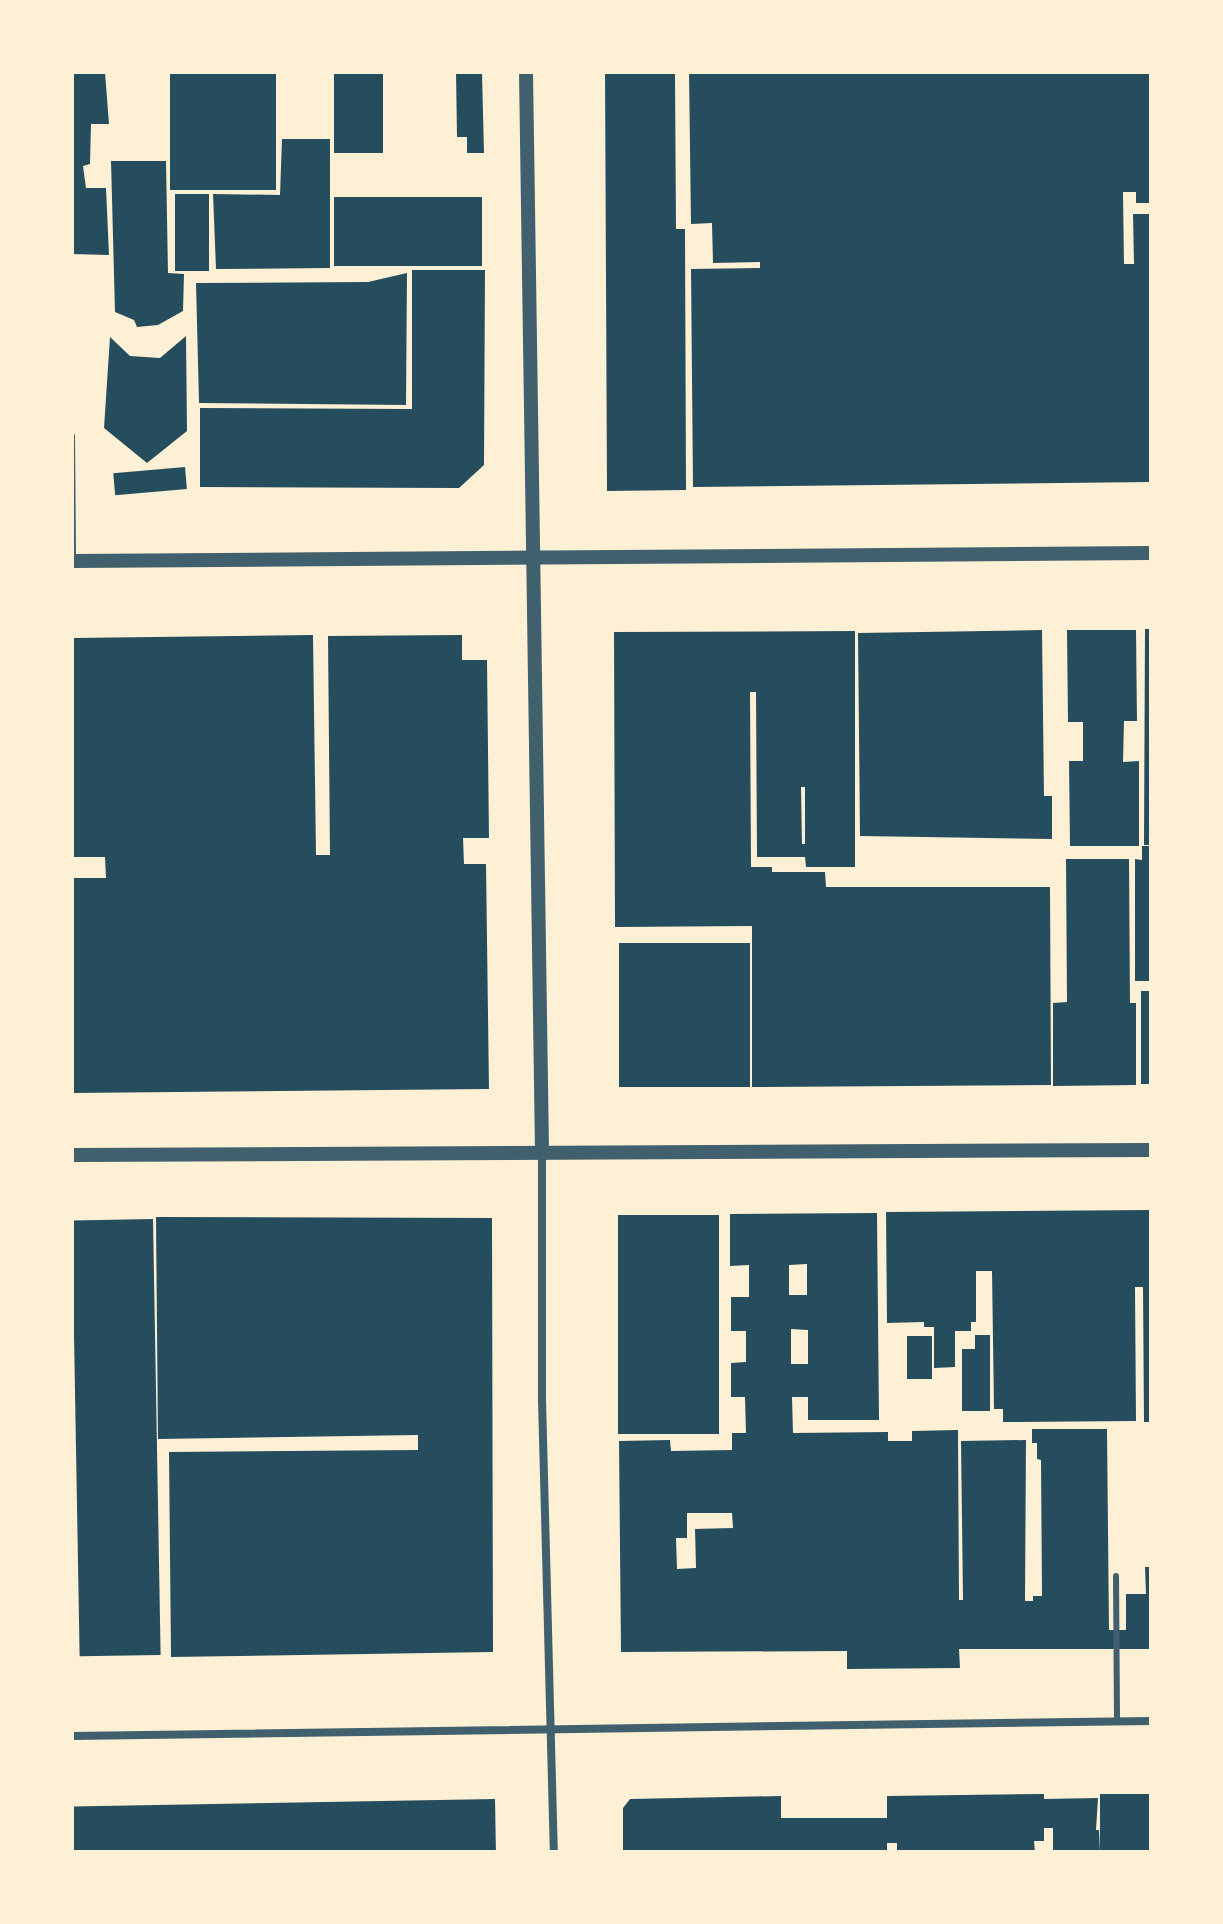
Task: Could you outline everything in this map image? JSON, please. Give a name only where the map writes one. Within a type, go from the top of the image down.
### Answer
[{"type":"street","points":[[526,72],[542,1152],[542,1400],[554,1852]]},
{"type":"street","points":[[72,561],[1151,553]]},
{"type":"street","points":[[72,1155],[1151,1150]]},
{"type":"street","points":[[72,1736],[1151,1721]]},
{"type":"lane","points":[[72,436],[72,561]]},
{"type":"lane","points":[[1116,1576],[1117,1722]]},
{"type":"building","points":[[72,72],[105,72],[109,124],[91,124],[90,164],[83,166],[86,188],[106,188],[109,255],[72,254]]},
{"type":"building","points":[[170,72],[276,72],[276,190],[170,190]]},
{"type":"building","points":[[334,72],[383,72],[383,153],[334,153]]},
{"type":"building","points":[[456,72],[482,72],[484,153],[467,153],[467,137],[457,137]]},
{"type":"building","points":[[605,72],[675,72],[676,229],[685,229],[686,490],[607,491]]},
{"type":"building","points":[[689,72],[1151,72],[1151,203],[1136,203],[1136,192],[1123,192],[1124,264],[1134,264],[1133,214],[1151,214],[1151,482],[693,487],[691,269],[760,268],[760,262],[713,263],[712,223],[691,224]]},
{"type":"building","points":[[282,139],[330,139],[330,268],[216,269],[213,194],[280,195]]},
{"type":"building","points":[[111,161],[166,161],[168,273],[184,274],[183,311],[158,325],[137,327],[134,320],[115,312]]},
{"type":"building","points":[[175,194],[209,194],[209,271],[175,271]]},
{"type":"building","points":[[334,197],[482,197],[482,266],[334,266]]},
{"type":"building","points":[[412,270],[485,270],[484,465],[459,488],[200,487],[200,408],[412,409]]},
{"type":"building","points":[[407,273],[406,405],[199,403],[196,283],[368,282]]},
{"type":"building","points":[[186,336],[187,431],[147,463],[104,428],[110,337],[130,356],[160,358]]},
{"type":"building","points":[[185,467],[187,489],[115,495],[113,473]]},
{"type":"building","points":[[1145,629],[1151,629],[1151,845],[1144,845]]},
{"type":"building","points":[[1042,630],[1044,796],[1052,796],[1052,839],[860,836],[858,633]]},
{"type":"building","points":[[1067,630],[1136,630],[1137,721],[1124,721],[1123,762],[1139,761],[1139,846],[1070,846],[1069,761],[1083,761],[1083,722],[1068,722]]},
{"type":"building","points":[[855,631],[855,867],[806,867],[805,857],[757,857],[756,692],[750,692],[751,867],[772,867],[772,872],[825,872],[826,887],[1050,887],[1051,1085],[752,1087],[752,926],[615,927],[614,632]],"holes":[[[801,787],[805,787],[805,844],[802,844]]]},
{"type":"building","points":[[313,635],[316,855],[330,855],[328,636],[462,635],[462,660],[487,660],[489,838],[463,838],[464,864],[486,864],[489,1089],[72,1093],[72,878],[106,878],[105,857],[72,857],[72,638]]},
{"type":"building","points":[[1142,846],[1151,846],[1151,981],[1135,981],[1135,859],[1142,860]]},
{"type":"building","points":[[1066,859],[1129,859],[1130,1003],[1136,1003],[1136,1085],[1053,1086],[1053,1003],[1067,1002]]},
{"type":"building","points":[[619,943],[750,943],[750,1087],[619,1087]]},
{"type":"building","points":[[1141,991],[1151,991],[1151,1084],[1141,1084]]},
{"type":"building","points":[[1151,1210],[1151,1422],[1144,1422],[1143,1287],[1135,1287],[1136,1421],[1003,1422],[1003,1409],[994,1409],[992,1271],[976,1271],[976,1322],[971,1322],[971,1331],[955,1331],[955,1367],[934,1368],[934,1327],[924,1327],[924,1322],[887,1323],[886,1212]]},
{"type":"building","points":[[877,1213],[879,1420],[808,1420],[808,1397],[792,1397],[793,1433],[888,1432],[888,1441],[912,1441],[912,1431],[958,1430],[959,1600],[963,1600],[961,1441],[1026,1440],[1025,1601],[1033,1601],[1033,1596],[1042,1596],[1041,1460],[1037,1459],[1037,1443],[1032,1443],[1032,1429],[1107,1429],[1109,1630],[1126,1630],[1126,1594],[1146,1594],[1145,1567],[1151,1567],[1151,1649],[959,1649],[960,1668],[847,1669],[847,1651],[621,1652],[619,1441],[670,1440],[671,1451],[732,1450],[732,1433],[746,1433],[745,1397],[731,1397],[731,1363],[746,1362],[746,1331],[731,1331],[731,1297],[749,1297],[749,1265],[730,1266],[730,1214]],"holes":[[[807,1264],[807,1295],[789,1295],[789,1265]],[[791,1329],[808,1330],[808,1364],[791,1364]],[[687,1513],[732,1513],[733,1528],[695,1529],[696,1568],[677,1569],[676,1538],[687,1538]]]},
{"type":"building","points":[[618,1215],[719,1215],[719,1434],[618,1434]]},
{"type":"building","points":[[156,1217],[492,1218],[493,1652],[171,1657],[169,1452],[418,1450],[418,1435],[158,1439]]},
{"type":"building","points":[[153,1219],[161,1655],[80,1656],[72,1220]]},
{"type":"building","points":[[975,1335],[990,1335],[990,1411],[962,1411],[962,1349],[975,1349]]},
{"type":"building","points":[[907,1336],[932,1336],[932,1379],[907,1379]]},
{"type":"building","points":[[1044,1794],[1044,1799],[1098,1798],[1096,1830],[1099,1830],[1100,1852],[1053,1852],[1053,1828],[1044,1828],[1044,1841],[1034,1841],[1035,1852],[897,1852],[897,1843],[887,1843],[887,1852],[623,1852],[623,1808],[630,1799],[781,1796],[781,1818],[887,1818],[887,1796]]},
{"type":"building","points":[[1100,1794],[1151,1794],[1151,1852],[1100,1852]]},
{"type":"building","points":[[495,1799],[496,1852],[73,1852],[72,1806]]}]
